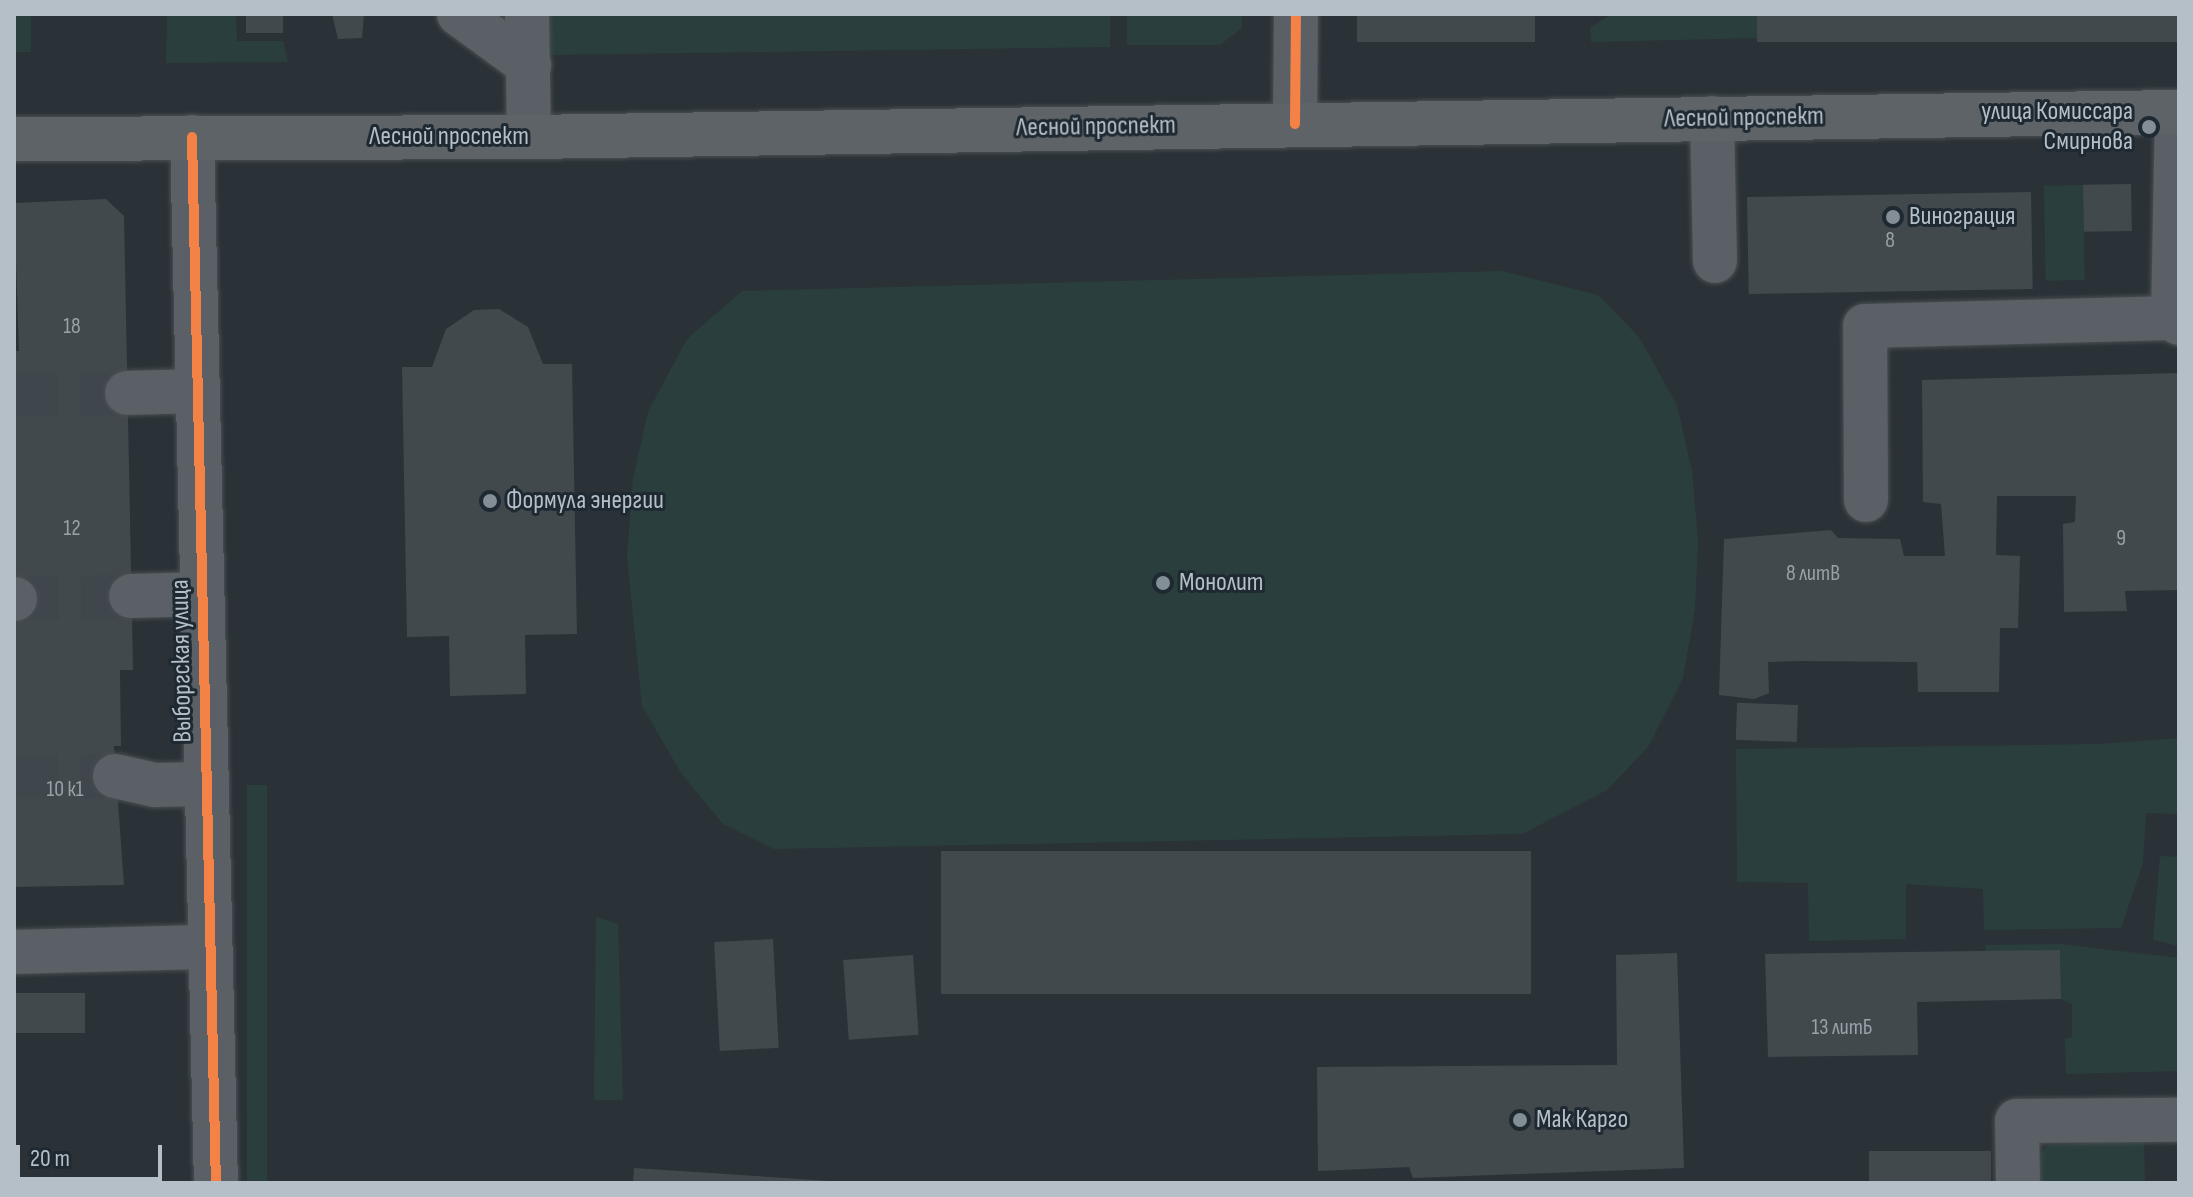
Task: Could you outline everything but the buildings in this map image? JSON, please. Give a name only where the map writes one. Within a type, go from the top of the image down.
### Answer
[{"type":"main road","name":"Лесной проспект","points":[[14,139],[529,137],[2178,112]]},
{"type":"street","points":[[459,14],[529,65]]},
{"type":"street","points":[[527,14],[529,137]]},
{"type":"street","points":[[1295,124],[1296,14]]},
{"type":"street","points":[[1866,500],[1865,326],[2176,321],[2178,112]]},
{"type":"street","points":[[1712,118],[1715,261]]},
{"type":"street","name":"Выборгская улица","points":[[192,137],[216,1183]]},
{"type":"street","points":[[127,393],[197,391]]},
{"type":"street","points":[[131,596],[202,594]]},
{"type":"street","points":[[115,776],[155,785],[207,784]]},
{"type":"street","points":[[14,952],[210,947]]},
{"type":"street","points":[[2018,1183],[2017,1121],[2179,1120]]},
{"type":"green space","points":[[14,14],[31,14],[31,52],[14,52]]},
{"type":"green space","points":[[167,14],[236,14],[237,41],[283,41],[288,62],[166,63]]},
{"type":"green space","points":[[546,14],[1110,14],[1110,47],[546,55]]},
{"type":"green space","points":[[1127,14],[1242,14],[1242,28],[1220,45],[1127,45]]},
{"type":"green space","points":[[1612,14],[1757,14],[1757,38],[1591,42],[1590,28]]},
{"type":"green space","points":[[2083,185],[2085,280],[2046,281],[2044,186]]},
{"type":"green space","name":"Монолит","points":[[1502,271],[1598,295],[1639,337],[1677,405],[1692,471],[1698,542],[1695,609],[1683,678],[1648,747],[1607,790],[1522,834],[774,849],[723,824],[681,773],[642,706],[627,556],[633,478],[648,412],[687,339],[742,291]]},
{"type":"green space","points":[[2179,738],[2179,814],[2146,813],[2143,863],[2121,928],[1984,930],[1983,889],[1906,884],[1906,939],[1809,941],[1808,883],[1737,882],[1736,749],[2100,744]]},
{"type":"green space","points":[[247,785],[267,785],[267,1183],[247,1183]]},
{"type":"green space","points":[[2160,856],[2179,857],[2179,946],[2153,940]]},
{"type":"green space","points":[[596,917],[618,924],[623,1100],[594,1100]]},
{"type":"green space","points":[[2060,944],[2179,958],[2179,1071],[2066,1074],[2065,1039],[2072,1037],[2072,1004],[2061,999],[2060,950],[1986,953],[1985,945]]},
{"type":"green space","points":[[2144,1141],[2145,1183],[2039,1183],[2039,1155],[2048,1145]]},
{"type":"tunnel","points":[[14,395],[127,393]]},
{"type":"tunnel","points":[[15,599],[131,596]]},
{"type":"tunnel","points":[[14,777],[115,776]]},
{"type":"tram line","points":[[14,125],[696,122],[2179,99]]},
{"type":"tram line","points":[[14,154],[2179,127]]},
{"type":"cycle path","points":[[1295,124],[1296,14]]},
{"type":"cycle path","points":[[192,137],[216,1183]]},
{"type":"place","name":"улица Комиссара Смирнова","points":[[2149,127]]},
{"type":"place","name":"Винограция","points":[[1893,217]]},
{"type":"place","name":"Формула энергии","points":[[490,501]]},
{"type":"place","name":"Монолит","points":[[1163,583]]},
{"type":"place","name":"Мак Карго","points":[[1520,1120]]}]
